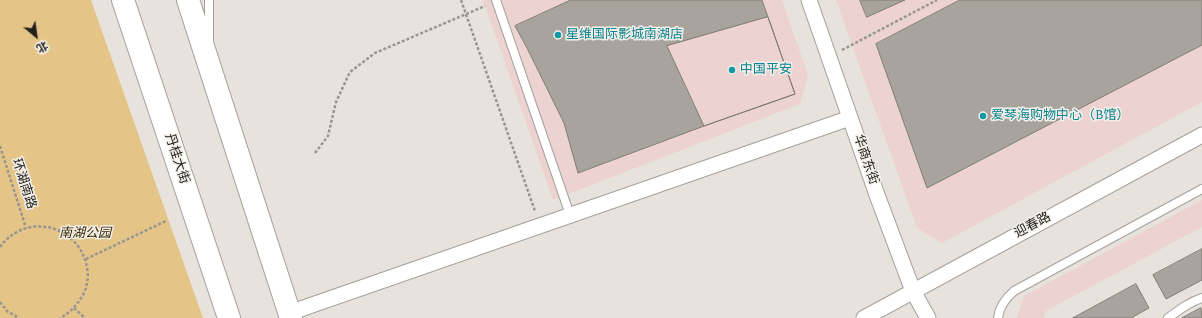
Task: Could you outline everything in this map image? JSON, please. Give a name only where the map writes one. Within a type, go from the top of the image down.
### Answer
[{"type":"main road","name":"丹桂大街","points":[[122,0],[229,318]]},
{"type":"main road","points":[[188,0],[290,315]]},
{"type":"street","name":"华商东街","points":[[809,0],[878,195],[914,291],[928,318]]},
{"type":"street","points":[[290,315],[540,225],[850,118]]},
{"type":"street","name":"迎春路","points":[[864,318],[1202,135]]},
{"type":"lane","points":[[209,63],[210,0]]},
{"type":"lane","points":[[496,0],[570,215]]},
{"type":"lane","points":[[998,318],[1006,297],[1014,291],[1202,189]]},
{"type":"lane","points":[[1168,318],[1196,299],[1202,298]]},
{"type":"lane","points":[[1172,318],[1178,311]]},
{"type":"path","points":[[461,0],[540,225]]},
{"type":"path","points":[[829,56],[937,0]]},
{"type":"path","points":[[314,153],[328,136],[336,102],[350,72],[375,53],[486,6]]},
{"type":"path","name":"环湖南路","points":[[0,146],[26,228]]},
{"type":"path","points":[[86,259],[166,221]]},
{"type":"path","points":[[0,247],[6,240],[19,231],[35,226],[51,227],[66,234],[78,244],[86,259],[88,275],[86,290],[78,304],[66,315],[60,318]]},
{"type":"path","points":[[0,302],[7,311],[19,318]]},
{"type":"path","points":[[74,308],[85,318]]},
{"type":"shaded area","points":[[483,0],[782,0],[808,75],[800,104],[553,200]]},
{"type":"shaded area","name":"爱琴海购物中心（B馆）","points":[[836,0],[1202,0],[1202,102],[942,243],[917,228]]},
{"type":"shaded area","points":[[1202,200],[1202,227],[1046,311],[1044,318],[1017,318],[1024,296]]},
{"type":"green space","name":"南湖公园","points":[[0,0],[91,0],[203,318],[0,318]]},
{"type":"building","points":[[571,0],[762,0],[795,94],[578,173],[564,123],[515,26]]},
{"type":"building","points":[[860,0],[905,0],[867,17]]},
{"type":"building","name":"爱琴海购物中心（B馆）","points":[[960,0],[1202,0],[1202,45],[927,188],[876,44]]},
{"type":"building","name":"中国平安","points":[[768,17],[795,94],[704,126],[667,46]]},
{"type":"building","points":[[1202,249],[1202,280],[1166,299],[1153,275]]},
{"type":"building","points":[[1136,284],[1149,308],[1131,318],[1073,318]]},
{"type":"building","points":[[1201,308],[1202,318],[1182,318]]},
{"type":"place","name":"星维国际影城南湖店","points":[[558,35]]},
{"type":"place","name":"中国平安","points":[[732,70]]},
{"type":"place","name":"爱琴海购物中心（B馆）","points":[[983,116]]}]
